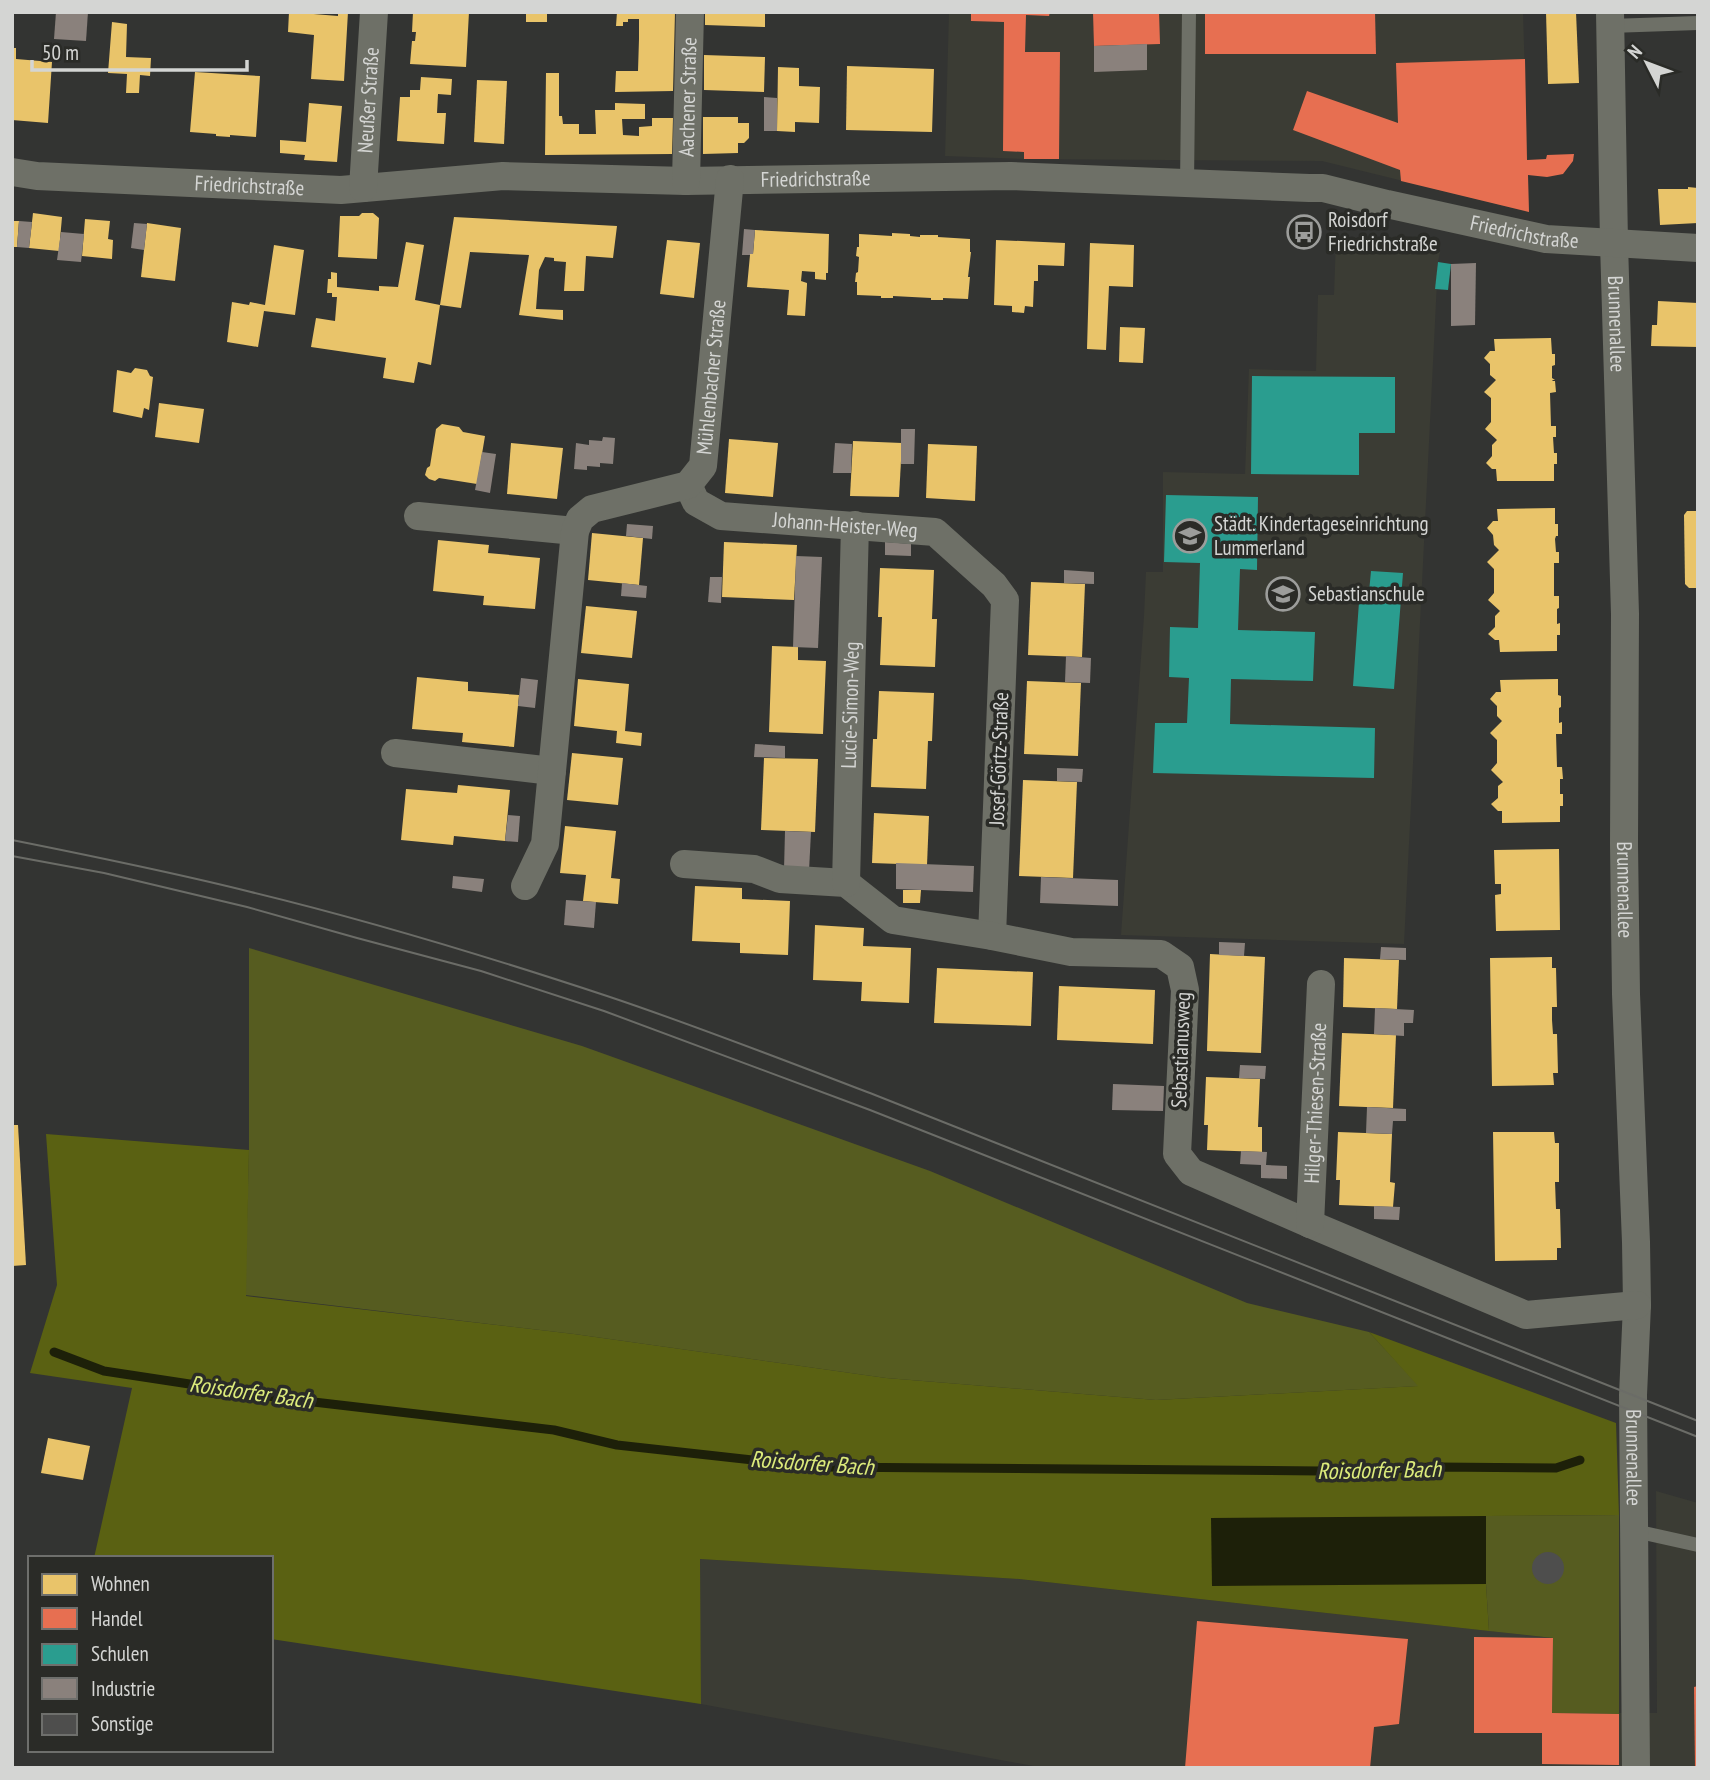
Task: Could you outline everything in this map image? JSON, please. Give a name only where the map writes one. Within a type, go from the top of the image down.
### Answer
[{"type":"street","name":"Neußer Straße","points":[[363,188],[374,12]]},
{"type":"street","name":"Aachener Straße","points":[[686,181],[690,12]]},
{"type":"street","name":"Brunnenallee","points":[[1610,19],[1625,602],[1626,994],[1637,1305],[1633,1395],[1636,1768]]},
{"type":"street","name":"Friedrichstraße","points":[[12,172],[37,176],[341,190],[503,176],[686,181],[1011,176],[1323,188],[1546,239],[1698,248]]},
{"type":"street","name":"Mühlenbacher Straße","points":[[688,485],[703,467],[730,179]]},
{"type":"street","name":"Johann-Heister-Weg","points":[[688,485],[696,502],[721,516],[934,531],[994,585]]},
{"type":"street","points":[[525,886],[545,844],[575,531],[580,519],[592,509],[688,485]]},
{"type":"street","points":[[418,516],[575,531]]},
{"type":"street","name":"Lucie-Simon-Weg","points":[[846,883],[855,525]]},
{"type":"street","name":"Josef-Görtz-Straße","points":[[992,936],[1005,600],[994,585]]},
{"type":"street","points":[[395,753],[552,771]]},
{"type":"street","points":[[684,864],[754,869],[780,879],[846,883]]},
{"type":"street","name":"Sebastianusweg","points":[[846,883],[893,920],[1071,952],[1161,954],[1180,967],[1185,990],[1177,1154],[1191,1172],[1527,1315],[1637,1305]]},
{"type":"street","name":"Hilger-Thiesen-Straße","points":[[1310,1224],[1321,984]]},
{"type":"lane","points":[[1187,184],[1189,12]]},
{"type":"lane","points":[[1610,19],[1698,23]]},
{"type":"lane","points":[[1635,1531],[1698,1545]]},
{"type":"shaded area","points":[[949,12],[1523,12],[1529,212],[1322,161],[945,156]]},
{"type":"shaded area","name":"Sebastianschule","points":[[1336,240],[1440,252],[1404,944],[1121,935],[1146,572],[1163,572],[1163,472],[1245,474],[1249,369],[1316,371],[1318,295],[1334,295]]},
{"type":"shaded area","points":[[1656,1491],[1698,1503],[1698,1768],[1044,1768],[701,1704],[699,1559],[1019,1579],[1553,1638],[1552,1713],[1657,1713]]},
{"type":"shaded area","points":[[1486,1516],[1486,1584],[1212,1586],[1211,1518]]},
{"type":"green space","points":[[249,948],[582,1046],[930,1171],[1247,1303],[1369,1332],[1419,1386],[1156,1400],[886,1378],[574,1334],[245,1295],[249,1150]]},
{"type":"green space","points":[[46,1134],[249,1150],[246,1296],[574,1334],[886,1378],[1156,1400],[1418,1386],[1369,1332],[1616,1423],[1619,1515],[1486,1516],[1489,1631],[1019,1579],[700,1559],[701,1704],[273,1639],[273,1556],[94,1556],[132,1388],[30,1373],[57,1285]]},
{"type":"green space","points":[[1619,1515],[1619,1714],[1552,1713],[1553,1638],[1489,1631],[1486,1516]]},
{"type":"building: Wohnen","points":[[289,12],[338,16],[338,12],[348,12],[344,81],[311,79],[314,35],[288,32]]},
{"type":"building: Wohnen","points":[[413,12],[469,12],[466,67],[410,64],[412,41],[415,41],[416,32],[412,32]]},
{"type":"building: Wohnen","points":[[526,12],[547,12],[547,22],[526,22]]},
{"type":"building: Wohnen","points":[[617,12],[675,12],[673,91],[615,92],[616,71],[638,71],[639,39],[639,19],[628,19],[628,22],[623,22],[623,26],[616,26]]},
{"type":"building: Wohnen","points":[[705,12],[765,12],[765,27],[705,25]]},
{"type":"building: Wohnen","points":[[1546,12],[1576,12],[1579,83],[1548,84]]},
{"type":"building: Wohnen","points":[[112,22],[127,24],[126,57],[151,58],[150,76],[140,75],[139,93],[126,93],[127,74],[108,73]]},
{"type":"building: Wohnen","points":[[12,48],[16,48],[16,59],[52,62],[48,123],[12,120]]},
{"type":"building: Wohnen","points":[[704,55],[765,57],[764,92],[704,90]]},
{"type":"building: Wohnen","points":[[847,66],[934,69],[932,132],[846,130]]},
{"type":"building: Wohnen","points":[[778,67],[799,68],[799,86],[820,87],[819,123],[795,122],[795,132],[777,131]]},
{"type":"building: Wohnen","points":[[195,72],[260,76],[256,137],[190,132]]},
{"type":"building: Wohnen","points":[[546,73],[559,73],[559,116],[562,116],[563,124],[579,124],[579,134],[596,134],[595,110],[615,110],[615,103],[645,104],[645,119],[622,119],[623,135],[639,136],[639,127],[652,126],[652,118],[673,118],[672,154],[545,155]]},
{"type":"building: Wohnen","points":[[421,77],[452,79],[451,95],[438,94],[437,113],[446,113],[444,144],[397,141],[400,97],[410,97],[410,90],[420,90]]},
{"type":"building: Wohnen","points":[[477,80],[507,81],[504,144],[474,142]]},
{"type":"building: Wohnen","points":[[309,103],[342,106],[337,162],[304,160],[305,155],[280,153],[280,140],[306,142]]},
{"type":"building: Wohnen","points":[[703,117],[738,117],[738,123],[749,123],[749,138],[744,143],[738,143],[738,153],[703,154]]},
{"type":"building: Wohnen","points":[[1698,188],[1698,223],[1660,225],[1658,189]]},
{"type":"building: Wohnen","points":[[33,213],[62,217],[59,251],[29,248]]},
{"type":"building: Wohnen","points":[[362,213],[373,213],[379,218],[377,259],[338,257],[340,216],[359,216]]},
{"type":"building: Wohnen","points":[[454,217],[617,226],[613,258],[586,256],[584,291],[564,291],[566,262],[545,257],[539,270],[536,309],[563,310],[563,320],[519,315],[529,255],[470,252],[461,308],[440,305]]},
{"type":"building: Wohnen","points":[[85,219],[110,221],[108,239],[113,240],[112,259],[82,256]]},
{"type":"building: Wohnen","points":[[12,221],[19,221],[17,247],[12,247]]},
{"type":"building: Wohnen","points":[[147,223],[181,228],[175,281],[141,277]]},
{"type":"building: Wohnen","points":[[755,230],[829,234],[826,280],[815,279],[815,272],[802,271],[801,281],[807,283],[805,316],[787,315],[789,290],[747,287]]},
{"type":"building: Wohnen","points":[[892,233],[970,239],[968,299],[931,300],[857,295],[855,282],[858,272],[859,257],[856,256],[859,234],[892,236]]},
{"type":"building: Wohnen","points":[[667,240],[700,243],[694,298],[660,294]]},
{"type":"building: Wohnen","points":[[996,240],[1065,243],[1064,266],[1038,265],[1033,307],[1025,306],[1024,313],[1012,312],[1012,306],[994,305]]},
{"type":"building: Wohnen","points":[[406,242],[424,245],[415,300],[440,305],[431,365],[418,362],[414,383],[383,378],[386,358],[311,347],[316,318],[335,321],[337,297],[327,293],[331,272],[337,273],[337,287],[379,291],[379,286],[398,287]]},
{"type":"building: Wohnen","points":[[1090,243],[1134,245],[1133,287],[1109,286],[1106,350],[1087,349]]},
{"type":"building: Wohnen","points":[[274,245],[304,250],[295,315],[264,311],[258,347],[227,342],[232,302],[265,305]]},
{"type":"building: Wohnen","points":[[1658,301],[1698,303],[1698,347],[1651,346],[1652,325],[1657,325]]},
{"type":"building: Wohnen","points":[[1120,327],[1145,328],[1143,363],[1119,362]]},
{"type":"building: Wohnen","points":[[1551,338],[1552,354],[1555,354],[1552,378],[1555,380],[1552,380],[1555,381],[1556,392],[1550,393],[1551,426],[1556,426],[1556,437],[1553,437],[1554,453],[1557,453],[1554,481],[1497,481],[1496,469],[1486,463],[1492,456],[1492,445],[1497,440],[1485,429],[1491,422],[1491,398],[1484,392],[1496,380],[1490,375],[1490,364],[1484,358],[1490,351],[1495,351],[1494,339]]},
{"type":"building: Wohnen","points":[[135,368],[147,370],[153,377],[149,410],[144,408],[142,418],[113,412],[117,370],[131,373]]},
{"type":"building: Wohnen","points":[[159,403],[204,409],[199,443],[155,437]]},
{"type":"building: Wohnen","points":[[442,424],[485,436],[477,484],[439,478],[435,481],[425,475],[430,466],[436,429]]},
{"type":"building: Wohnen","points":[[729,439],[778,443],[773,497],[725,493]]},
{"type":"building: Wohnen","points":[[853,441],[902,443],[899,497],[850,496]]},
{"type":"building: Wohnen","points":[[511,443],[563,448],[557,499],[507,494]]},
{"type":"building: Wohnen","points":[[928,444],[977,446],[975,501],[926,498]]},
{"type":"building: Wohnen","points":[[1555,508],[1558,536],[1555,539],[1559,563],[1554,563],[1554,596],[1559,596],[1557,624],[1560,623],[1557,651],[1500,652],[1499,640],[1488,634],[1495,627],[1495,616],[1500,611],[1488,600],[1494,593],[1494,569],[1487,562],[1499,550],[1487,528],[1493,521],[1498,521],[1497,509]]},
{"type":"building: Wohnen","points":[[1687,511],[1698,511],[1698,588],[1689,588],[1685,584],[1684,515]]},
{"type":"building: Wohnen","points":[[592,533],[643,538],[639,585],[588,580]]},
{"type":"building: Wohnen","points":[[438,540],[489,545],[488,553],[540,558],[535,609],[483,605],[484,596],[433,591]]},
{"type":"building: Wohnen","points":[[724,542],[797,545],[794,600],[722,597]]},
{"type":"building: Wohnen","points":[[880,568],[934,570],[932,619],[937,619],[935,667],[880,665]]},
{"type":"building: Wohnen","points":[[1031,582],[1085,584],[1082,657],[1028,655]]},
{"type":"building: Wohnen","points":[[586,606],[637,611],[632,658],[581,653]]},
{"type":"building: Wohnen","points":[[772,646],[798,647],[798,660],[826,661],[823,734],[769,732]]},
{"type":"building: Wohnen","points":[[417,677],[468,682],[468,691],[519,695],[514,747],[462,742],[463,733],[412,729]]},
{"type":"building: Wohnen","points":[[578,679],[629,684],[625,731],[642,733],[641,746],[616,743],[617,731],[574,726]]},
{"type":"building: Wohnen","points":[[1558,679],[1558,695],[1561,696],[1559,723],[1562,722],[1562,734],[1556,734],[1557,767],[1562,767],[1563,779],[1560,779],[1563,806],[1560,806],[1560,822],[1502,823],[1502,811],[1498,811],[1491,804],[1498,798],[1498,786],[1503,782],[1491,770],[1497,763],[1497,740],[1490,733],[1502,721],[1497,716],[1497,706],[1490,699],[1496,692],[1501,692],[1500,680]]},
{"type":"building: Wohnen","points":[[1027,681],[1081,683],[1078,756],[1024,754]]},
{"type":"building: Wohnen","points":[[879,691],[934,693],[926,789],[871,787]]},
{"type":"building: Wohnen","points":[[572,753],[623,758],[618,805],[567,800]]},
{"type":"building: Wohnen","points":[[764,758],[818,759],[815,832],[761,830]]},
{"type":"building: Wohnen","points":[[1023,780],[1077,782],[1073,878],[1019,876]]},
{"type":"building: Wohnen","points":[[458,785],[510,790],[505,841],[454,836],[453,845],[401,840],[406,789],[457,793]]},
{"type":"building: Wohnen","points":[[874,813],[929,816],[927,865],[872,863]]},
{"type":"building: Wohnen","points":[[565,826],[616,831],[611,878],[620,879],[618,904],[583,901],[586,875],[560,873]]},
{"type":"building: Wohnen","points":[[1559,849],[1560,930],[1496,931],[1495,895],[1501,894],[1501,884],[1495,884],[1494,850]]},
{"type":"building: Wohnen","points":[[695,886],[742,888],[742,899],[790,901],[788,955],[740,953],[740,943],[692,941]]},
{"type":"building: Wohnen","points":[[903,890],[921,890],[920,903],[903,903]]},
{"type":"building: Wohnen","points":[[815,925],[864,928],[863,946],[911,948],[909,1003],[861,1001],[862,982],[813,980]]},
{"type":"building: Wohnen","points":[[1210,954],[1265,957],[1261,1053],[1207,1051]]},
{"type":"building: Wohnen","points":[[1552,957],[1552,968],[1556,968],[1557,1007],[1552,1007],[1553,1034],[1557,1034],[1558,1073],[1553,1073],[1554,1085],[1492,1086],[1490,958]]},
{"type":"building: Wohnen","points":[[1344,958],[1399,960],[1397,1009],[1343,1007]]},
{"type":"building: Wohnen","points":[[937,968],[1033,972],[1031,1026],[934,1023]]},
{"type":"building: Wohnen","points":[[1059,986],[1155,990],[1153,1044],[1057,1040]]},
{"type":"building: Wohnen","points":[[1342,1033],[1396,1035],[1393,1108],[1339,1106]]},
{"type":"building: Wohnen","points":[[1206,1077],[1260,1079],[1258,1127],[1262,1127],[1262,1152],[1207,1150],[1208,1125],[1204,1125]]},
{"type":"building: Wohnen","points":[[12,1125],[18,1125],[26,1265],[12,1266]]},
{"type":"building: Wohnen","points":[[1338,1132],[1392,1134],[1390,1182],[1395,1183],[1393,1207],[1339,1205],[1340,1180],[1336,1180]]},
{"type":"building: Wohnen","points":[[1493,1132],[1554,1132],[1555,1143],[1559,1143],[1559,1182],[1555,1182],[1556,1209],[1560,1209],[1561,1248],[1557,1248],[1557,1260],[1495,1261]]},
{"type":"building: Wohnen","points":[[48,1438],[90,1446],[83,1480],[41,1473]]},
{"type":"building: Handel","points":[[971,12],[1050,12],[1049,16],[1026,15],[1025,52],[1060,52],[1059,159],[1024,159],[1024,152],[1003,151],[1004,22],[971,21]]},
{"type":"building: Handel","points":[[1093,12],[1159,12],[1160,44],[1094,46]]},
{"type":"building: Handel","points":[[1205,12],[1375,12],[1376,54],[1205,54]]},
{"type":"building: Handel","points":[[1525,59],[1527,160],[1546,159],[1547,155],[1574,154],[1573,161],[1563,174],[1547,177],[1528,175],[1529,212],[1401,181],[1400,170],[1293,130],[1307,91],[1398,123],[1396,63]]},
{"type":"building: Handel","points":[[1197,1621],[1408,1639],[1399,1724],[1374,1727],[1370,1768],[1185,1768]]},
{"type":"building: Handel","points":[[1474,1637],[1553,1638],[1552,1713],[1619,1714],[1619,1765],[1542,1764],[1542,1733],[1474,1733]]},
{"type":"building: Handel","points":[[1698,1686],[1698,1768],[1695,1768],[1694,1687]]},
{"type":"building: Schulen","points":[[1438,262],[1451,264],[1448,290],[1435,289]]},
{"type":"building: Schulen","points":[[1252,376],[1395,377],[1395,433],[1359,433],[1359,475],[1251,474]]},
{"type":"building: Schulen","points":[[1166,495],[1258,497],[1257,570],[1240,569],[1238,630],[1315,632],[1313,681],[1231,679],[1230,724],[1375,728],[1374,778],[1153,773],[1155,723],[1187,723],[1189,678],[1169,677],[1170,627],[1198,628],[1200,563],[1164,562]]},
{"type":"building: Schulen","points":[[1371,571],[1403,573],[1394,689],[1353,686],[1359,602],[1368,603]]},
{"type":"building: Industrie","points":[[56,12],[88,12],[86,41],[54,39]]},
{"type":"building: Industrie","points":[[1147,44],[1147,70],[1094,72],[1094,46]]},
{"type":"building: Industrie","points":[[764,97],[777,98],[777,131],[764,131]]},
{"type":"building: Industrie","points":[[19,221],[32,222],[29,248],[17,247]]},
{"type":"building: Industrie","points":[[134,223],[147,224],[144,250],[131,248]]},
{"type":"building: Industrie","points":[[744,229],[755,230],[753,254],[750,255],[742,255]]},
{"type":"building: Industrie","points":[[61,232],[84,234],[81,262],[57,260]]},
{"type":"building: Industrie","points":[[1476,263],[1475,325],[1451,326],[1451,264]]},
{"type":"building: Industrie","points":[[901,429],[915,429],[914,464],[901,464]]},
{"type":"building: Industrie","points":[[603,437],[615,438],[613,464],[587,466],[587,470],[574,469],[576,443],[589,445],[589,440],[602,441]]},
{"type":"building: Industrie","points":[[835,443],[852,444],[851,473],[833,473]]},
{"type":"building: Industrie","points":[[482,452],[496,454],[490,493],[475,490]]},
{"type":"building: Industrie","points":[[627,524],[653,526],[652,539],[626,536]]},
{"type":"building: Industrie","points":[[885,542],[911,544],[911,556],[885,555]]},
{"type":"building: Industrie","points":[[796,556],[822,557],[818,648],[793,647]]},
{"type":"building: Industrie","points":[[1064,570],[1094,572],[1094,584],[1064,583]]},
{"type":"building: Industrie","points":[[710,577],[722,577],[721,603],[708,602]]},
{"type":"building: Industrie","points":[[622,583],[647,586],[646,598],[621,596]]},
{"type":"building: Industrie","points":[[1066,656],[1091,658],[1090,683],[1065,682]]},
{"type":"building: Industrie","points":[[521,678],[538,680],[535,708],[518,706]]},
{"type":"building: Industrie","points":[[755,744],[785,746],[785,758],[754,757]]},
{"type":"building: Industrie","points":[[1057,768],[1083,769],[1082,782],[1057,781]]},
{"type":"building: Industrie","points":[[508,815],[520,816],[518,842],[505,841]]},
{"type":"building: Industrie","points":[[785,831],[811,832],[809,871],[784,870]]},
{"type":"building: Industrie","points":[[896,863],[974,866],[973,892],[896,889]]},
{"type":"building: Industrie","points":[[453,876],[484,879],[482,892],[452,888]]},
{"type":"building: Industrie","points":[[1041,877],[1118,880],[1118,906],[1040,903]]},
{"type":"building: Industrie","points":[[566,900],[596,902],[594,928],[564,925]]},
{"type":"building: Industrie","points":[[1219,942],[1245,943],[1244,956],[1219,955]]},
{"type":"building: Industrie","points":[[1381,947],[1406,948],[1406,960],[1380,959]]},
{"type":"building: Industrie","points":[[1375,1008],[1414,1010],[1413,1023],[1404,1023],[1404,1036],[1374,1034]]},
{"type":"building: Industrie","points":[[1240,1065],[1266,1066],[1265,1079],[1239,1078]]},
{"type":"building: Industrie","points":[[1113,1084],[1164,1086],[1163,1111],[1112,1110]]},
{"type":"building: Industrie","points":[[1367,1107],[1406,1109],[1406,1121],[1393,1121],[1392,1134],[1366,1133]]},
{"type":"building: Industrie","points":[[1241,1151],[1267,1152],[1266,1165],[1287,1166],[1287,1179],[1261,1178],[1261,1165],[1240,1164]]},
{"type":"building: Industrie","points":[[1374,1206],[1400,1207],[1399,1220],[1374,1219]]},
{"type":"building: Sonstige","points":[[1548,1552],[1559,1557],[1564,1568],[1559,1579],[1548,1584],[1537,1579],[1532,1568],[1537,1557]]},
{"type":"waterway","name":"Roisdorfer Bach","points":[[54,1352],[104,1371],[288,1399],[554,1430],[617,1445],[817,1467],[1321,1471],[1436,1467],[1556,1468],[1580,1460]]},
{"type":"tram line","points":[[12,840],[296,903],[474,954],[641,1007],[875,1095],[1698,1421]]},
{"type":"tram line","points":[[12,856],[104,873],[247,907],[481,971],[604,1011],[870,1110],[1698,1437]]},
{"type":"place","name":"Roisdorf Friedrichstraße","points":[[1304,232]]},
{"type":"place","name":"Städt. Kindertageseinrichtung Lummerland","points":[[1190,536]]},
{"type":"place","name":"Sebastianschule","points":[[1283,594]]}]
